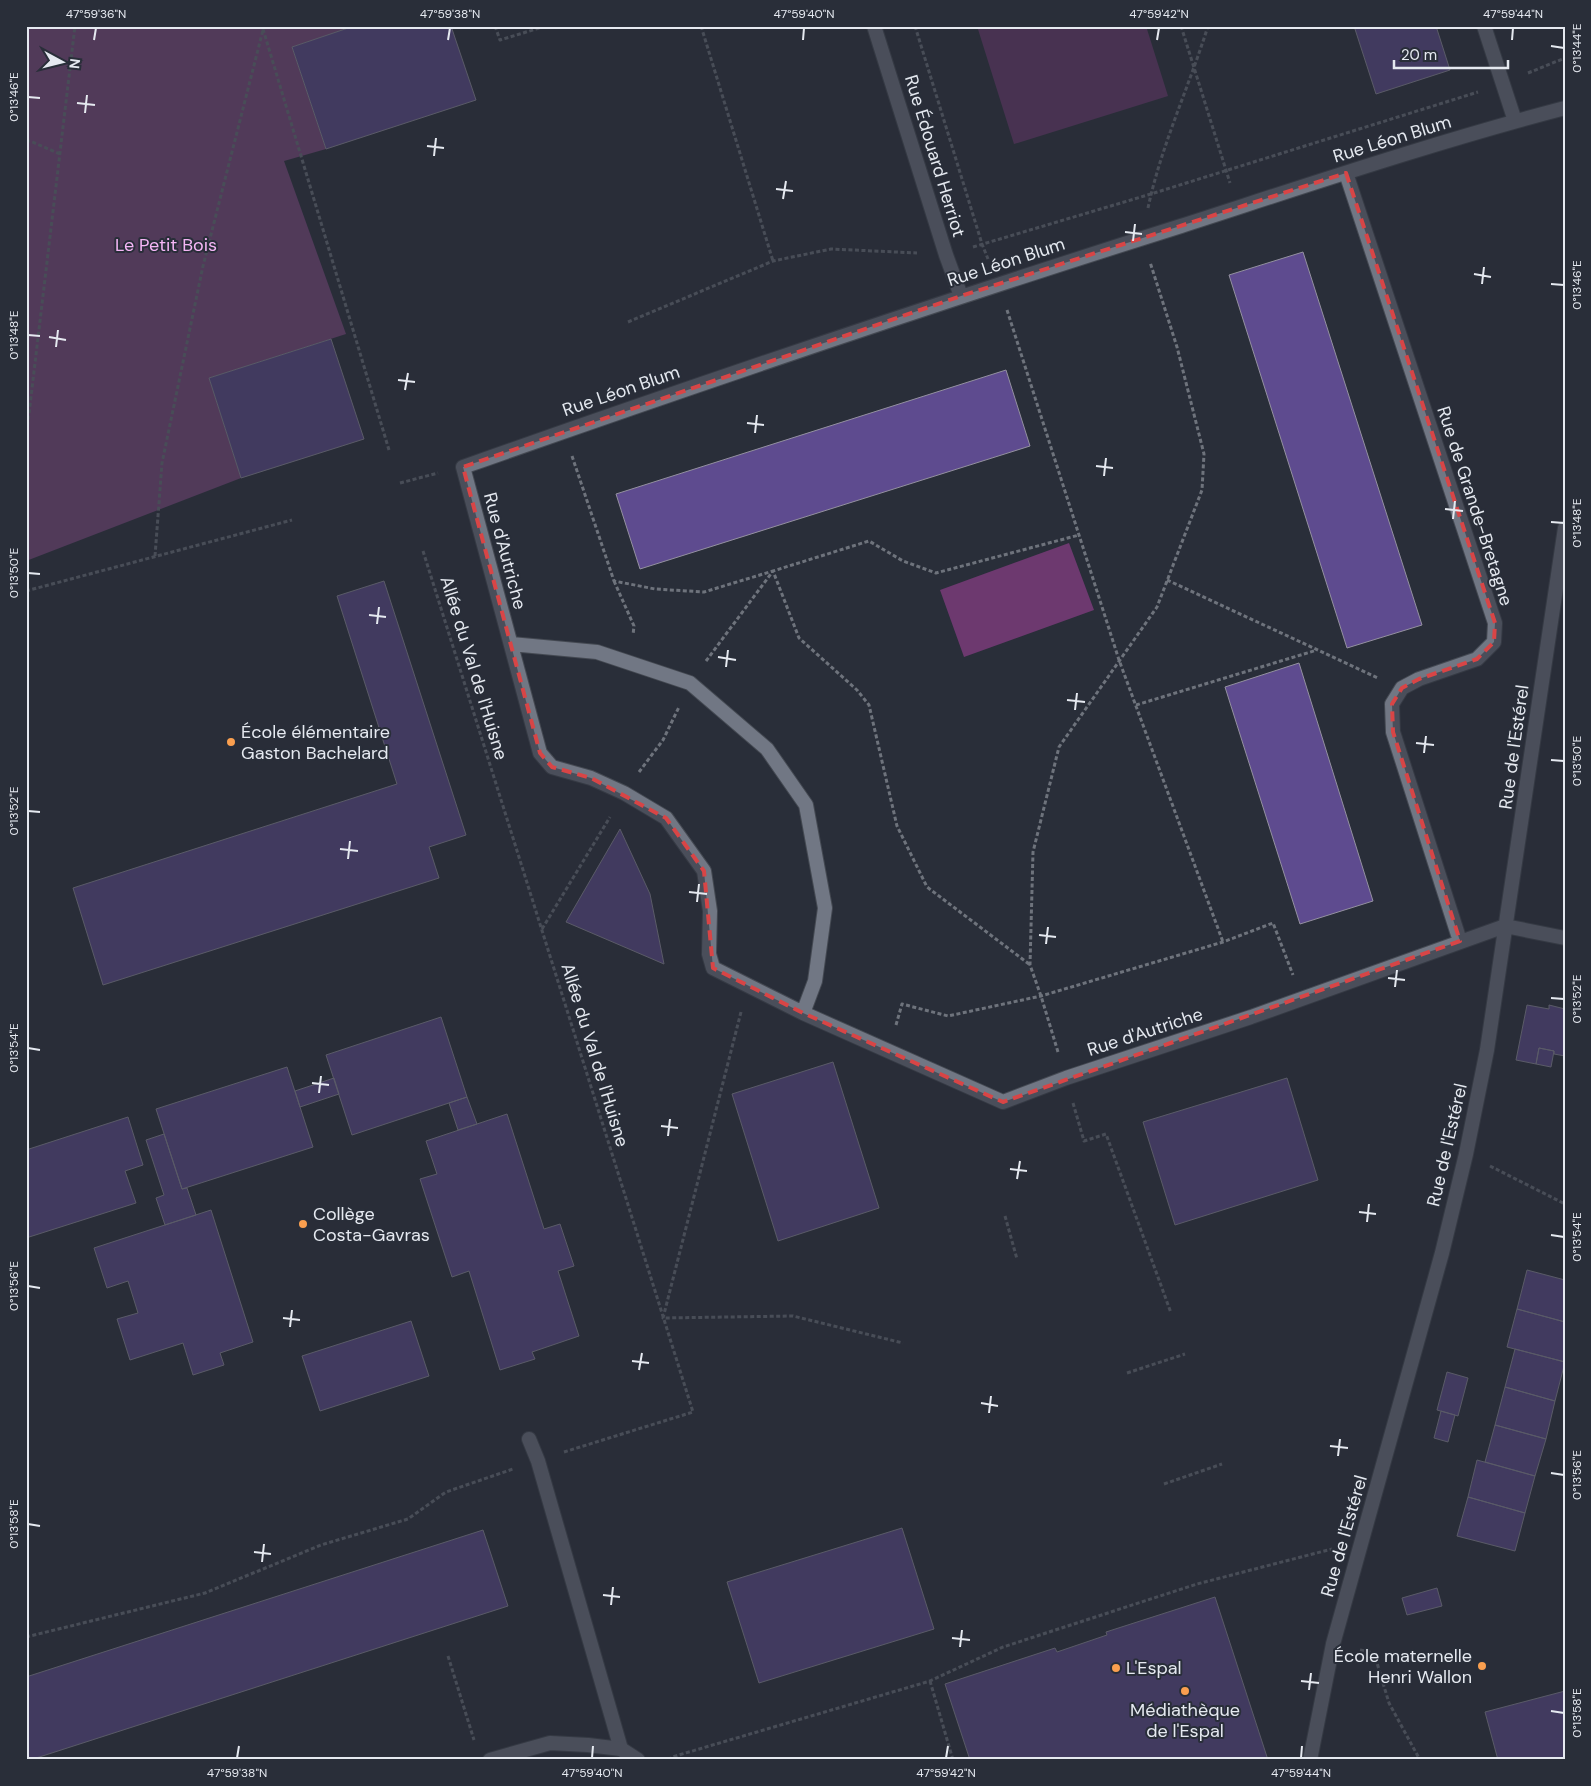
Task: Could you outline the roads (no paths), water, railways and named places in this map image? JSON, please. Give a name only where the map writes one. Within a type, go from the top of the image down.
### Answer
[{"type":"street","name":"Rue Édouard Herriot","points":[[874,26],[960,296]]},
{"type":"street","points":[[1484,26],[1515,121]]},
{"type":"street","name":"Rue Léon Blum","points":[[463,467],[960,296],[1346,173],[1515,121],[1565,108]]},
{"type":"street","name":"Rue de Grande-Bretagne","points":[[1346,173],[1495,623],[1494,642],[1477,659],[1419,679],[1402,688],[1392,704],[1392,732],[1460,941]]},
{"type":"street","name":"Rue d'Autriche","points":[[463,467],[540,754],[552,768],[591,778],[624,793],[666,818],[704,871],[710,911],[709,954],[713,968],[803,1013],[1003,1102],[1066,1078],[1302,999],[1505,926]]},
{"type":"street","name":"Rue de l'Estérel","points":[[1310,1760],[1333,1644],[1442,1253],[1466,1154],[1487,1050],[1565,528]]},
{"type":"street","points":[[511,644],[597,652],[690,683],[766,749],[806,806],[826,908],[815,981],[803,1013]]},
{"type":"street","points":[[1505,926],[1565,938]]},
{"type":"street","points":[[529,1439],[538,1461],[621,1749]]},
{"type":"street","points":[[490,1760],[550,1744],[588,1745],[621,1749],[638,1760]]},
{"type":"place","name":"École élémentaire Gaston Bachelard","points":[[231,742]]},
{"type":"place","name":"Collège Costa-Gavras","points":[[303,1224]]},
{"type":"place","name":"École maternelle Henri Wallon","points":[[1482,1666]]},
{"type":"place","name":"L'Espal","points":[[1116,1668]]},
{"type":"place","name":"Médiathèque de l'Espal","points":[[1185,1691]]},
{"type":"park label","name":"Le Petit Bois","points":[[166,245]]}]
